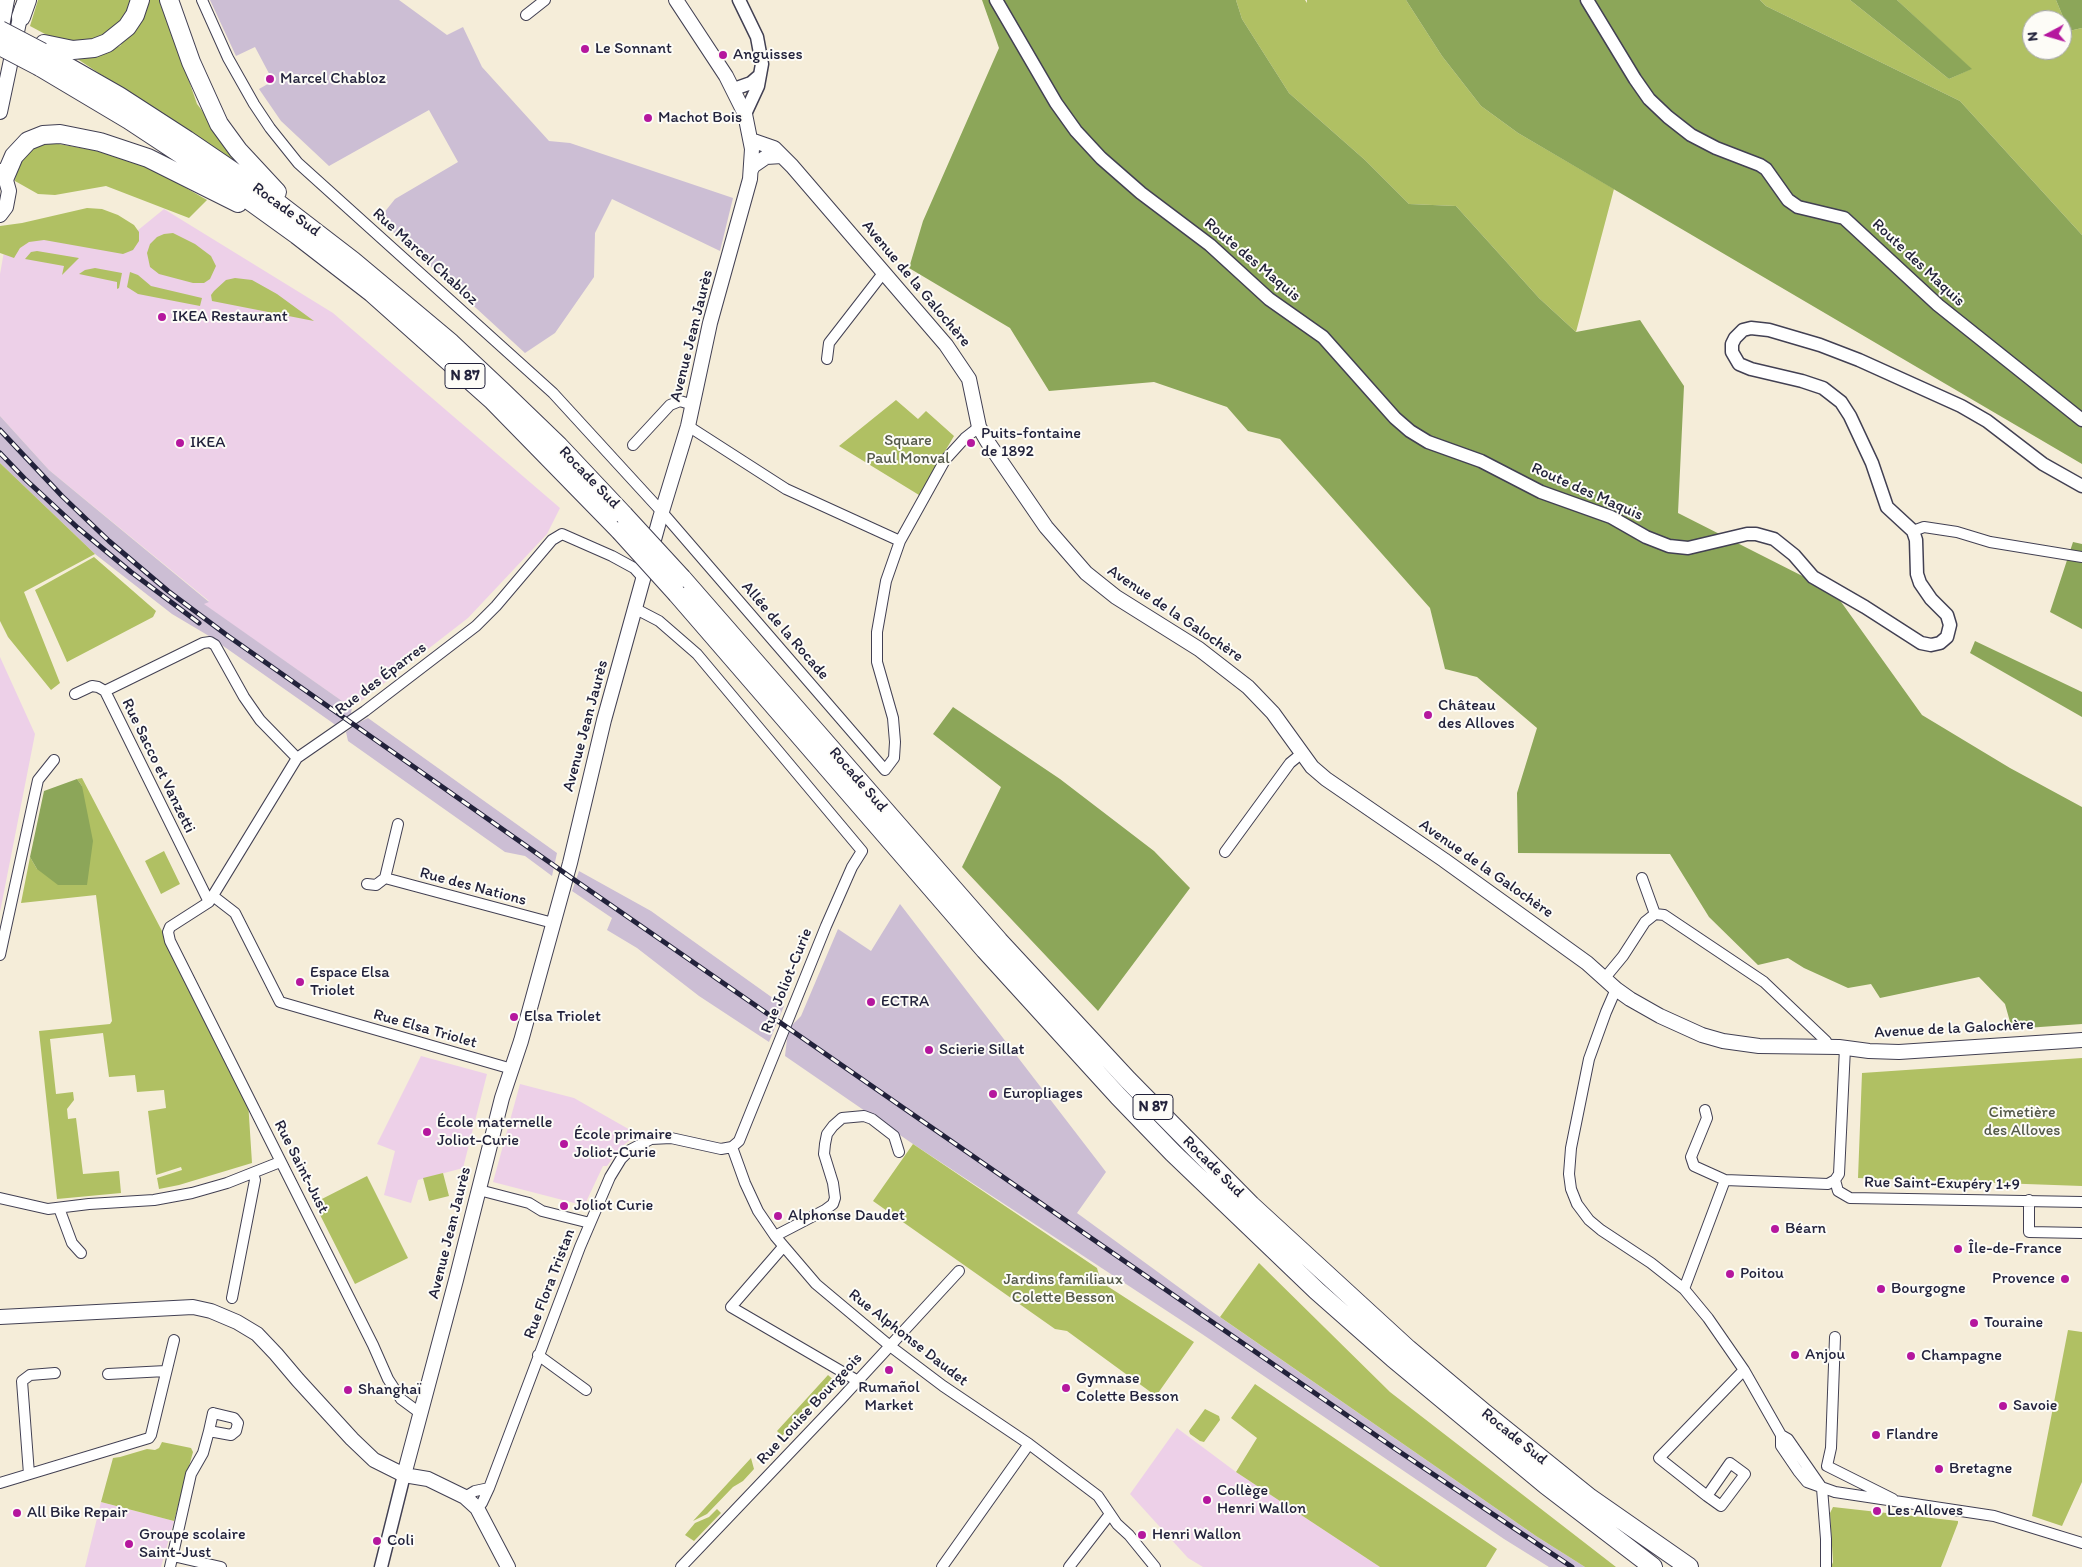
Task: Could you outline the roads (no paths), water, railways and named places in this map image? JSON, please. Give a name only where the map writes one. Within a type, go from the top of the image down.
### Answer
[{"type":"highway","points":[[42,55],[94,48],[107,43],[126,27],[135,15],[140,0]]},
{"type":"highway","points":[[169,0],[191,62],[219,124],[238,150],[265,180],[324,237]]},
{"type":"highway","name":"Rocade Sud","points":[[0,29],[42,55],[119,96],[262,191],[324,237],[452,343],[559,446],[622,523],[998,941],[1128,1080],[1251,1205],[1380,1323],[1483,1412],[1590,1498],[1689,1567]]},
{"type":"highway","name":"Rocade Sud","points":[[2,46],[42,55],[297,235],[400,317],[492,400],[622,523]]},
{"type":"highway","points":[[2,174],[14,156],[28,141],[51,133],[71,136],[126,149],[167,166],[297,235]]},
{"type":"highway","name":"Rocade Sud","points":[[679,586],[991,957],[1097,1074],[1173,1153],[1310,1284],[1393,1358],[1504,1452],[1653,1567]]},
{"type":"main road","points":[[2,46],[7,0]]},
{"type":"main road","name":"Avenue Jean Jaurès","points":[[404,1475],[445,1325],[502,1098],[512,1069],[570,863],[593,761],[662,512],[688,426],[710,323],[741,217],[751,170],[751,140],[745,114],[734,90],[676,0]]},
{"type":"main road","points":[[0,112],[24,6]]},
{"type":"main road","name":"Avenue de la Galochère","points":[[751,140],[774,148],[782,156],[924,317],[964,369],[972,387],[979,427],[1030,505],[1074,561],[1116,598],[1199,649],[1248,687],[1273,713],[1312,767],[1326,779],[1588,963],[1616,989],[1680,1026],[1723,1041],[1782,1047],[1828,1047],[1899,1052],[2082,1040]]},
{"type":"main road","points":[[751,170],[753,166],[766,157],[782,156]]},
{"type":"main road","points":[[0,215],[8,199],[9,191],[2,174]]},
{"type":"main road","points":[[0,1318],[193,1306],[237,1322],[257,1334],[352,1439],[374,1460],[404,1475],[428,1480],[465,1497],[477,1508],[508,1567]]},
{"type":"street","name":"Rue Marcel Chabloz","points":[[202,0],[228,58],[254,104],[270,128],[298,163],[553,393],[662,512]]},
{"type":"street","points":[[526,15],[544,0]]},
{"type":"street","points":[[739,0],[757,37],[762,64],[752,100],[745,114]]},
{"type":"street","name":"Route des Maquis","points":[[996,0],[1056,103],[1076,131],[1101,158],[1141,193],[1210,245],[1269,299],[1323,337],[1395,418],[1410,431],[1428,442],[1481,461],[1548,495],[1611,517],[1646,537],[1669,546],[1688,548],[1748,534],[1756,534],[1774,539],[1794,554],[1813,577],[1865,607],[1921,643],[1931,645],[1940,643],[1947,637],[1950,625],[1947,615],[1931,599],[1920,583],[1917,574],[1916,540],[1913,530]]},
{"type":"street","name":"Route des Maquis","points":[[1587,0],[1635,79],[1649,99],[1668,117],[1691,135],[1716,148],[1766,169],[1788,200],[1798,207],[1844,218],[1938,305],[2082,420]]},
{"type":"street","points":[[734,90],[752,83],[760,76]]},
{"type":"street","points":[[827,359],[829,343],[884,272]]},
{"type":"street","points":[[2082,486],[2043,464],[1987,421],[1961,406],[1859,360],[1820,345],[1769,330],[1752,328],[1743,330],[1733,340],[1732,348],[1739,364],[1751,370],[1816,385],[1830,392],[1840,402],[1856,427],[1872,463],[1887,507],[1913,530],[1924,527],[1957,532],[1990,542],[2082,557]]},
{"type":"street","points":[[633,446],[670,405],[680,401],[693,404]]},
{"type":"street","points":[[688,426],[786,489],[900,541],[945,460],[965,438],[979,427]]},
{"type":"street","name":"Allée de la Rocade","points":[[662,512],[885,770],[894,758],[895,729],[877,662],[877,632],[886,581],[900,541]]},
{"type":"street","name":"Rue des Éparres","points":[[170,927],[211,899],[297,758],[365,710],[476,626],[496,606],[552,540],[562,534],[634,568],[644,580]]},
{"type":"street","name":"Rue Joliot-Curie","points":[[636,609],[658,621],[697,654],[862,851],[852,867],[826,926],[745,1129],[739,1141],[732,1147]]},
{"type":"street","name":"Rue Sacco et Vanzetti","points":[[211,899],[105,691],[203,643],[210,642],[216,645],[244,697],[260,720],[297,758]]},
{"type":"street","points":[[75,694],[92,686],[105,691]]},
{"type":"street","points":[[1225,852],[1290,763],[1301,754]]},
{"type":"street","points":[[0,955],[4,919],[38,780],[54,760]]},
{"type":"street","points":[[367,884],[376,885],[385,878],[398,824]]},
{"type":"street","name":"Rue des Nations","points":[[385,878],[553,923]]},
{"type":"street","points":[[1642,878],[1656,914]]},
{"type":"street","name":"Rue Elsa Triolet","points":[[211,899],[235,913],[280,1002],[512,1069]]},
{"type":"street","points":[[1604,978],[1618,963],[1646,922],[1656,914],[1664,915],[1764,982],[1826,1041],[1828,1047]]},
{"type":"street","name":"Rue Saint-Just","points":[[170,927],[168,935],[170,941],[244,1086],[388,1379],[401,1399],[420,1414]]},
{"type":"street","points":[[1616,989],[1590,1059],[1571,1148],[1569,1174],[1577,1204],[1589,1220],[1601,1230],[1651,1263],[1684,1289],[1708,1318],[1744,1370],[1781,1435],[1781,1446],[1807,1482],[1840,1493],[1994,1516],[2082,1543]]},
{"type":"street","points":[[1705,1110],[1707,1118],[1691,1157],[1694,1166],[1725,1180],[1828,1184],[1839,1174],[1841,1164],[1845,1048]]},
{"type":"street","points":[[775,1236],[833,1204],[835,1198],[834,1190],[824,1154],[825,1144],[833,1126],[842,1118],[864,1116],[872,1119],[894,1136],[899,1152]]},
{"type":"street","points":[[479,1190],[529,1203],[542,1211],[590,1223],[606,1185],[621,1160],[639,1144],[651,1139],[671,1138],[715,1148],[732,1147]]},
{"type":"street","name":"Rue Alphonse Daudet","points":[[732,1147],[751,1197],[783,1247],[816,1284],[890,1346],[943,1386],[1029,1444],[1098,1496],[1117,1524],[1129,1535],[1155,1567]]},
{"type":"street","points":[[0,1198],[48,1209],[88,1204],[141,1202],[210,1188],[280,1162]]},
{"type":"street","points":[[232,1298],[255,1180],[253,1173]]},
{"type":"street","points":[[1684,1289],[1725,1180]]},
{"type":"street","name":"Rue Saint-Exupéry 1+9","points":[[1834,1180],[1838,1191],[1850,1198],[2082,1202]]},
{"type":"street","name":"Rue Saint-Exupéry 1+9","points":[[2029,1200],[2029,1232],[2082,1233]]},
{"type":"street","points":[[59,1208],[72,1243],[82,1253]]},
{"type":"street","name":"Rue Flora Tristan","points":[[477,1508],[489,1488],[590,1223]]},
{"type":"street","points":[[783,1247],[731,1307],[858,1381]]},
{"type":"street","name":"Rue Louise Bourgeois","points":[[681,1567],[858,1381],[960,1270]]},
{"type":"street","points":[[1835,1337],[1831,1448],[1827,1466],[1900,1502]]},
{"type":"street","points":[[0,1483],[149,1438],[174,1340]]},
{"type":"street","name":"Rue Flora Tristan","points":[[538,1356],[586,1390]]},
{"type":"street","points":[[1707,1496],[1660,1458],[1744,1370]]},
{"type":"street","points":[[108,1374],[166,1371]]},
{"type":"street","points":[[29,1474],[22,1381],[30,1375],[55,1373]]},
{"type":"street","points":[[170,1567],[191,1474],[203,1454],[209,1431]]},
{"type":"street","points":[[942,1567],[1029,1444]]},
{"type":"street","points":[[381,1567],[404,1475]]},
{"type":"street","points":[[465,1497],[475,1491],[489,1488]]},
{"type":"street","points":[[1822,1488],[1826,1567]]},
{"type":"street","points":[[1070,1567],[1110,1514]]},
{"type":"street","points":[[173,1556],[221,1567]]},
{"type":"railway","points":[[0,430],[62,496],[109,541],[168,591],[228,636],[576,881],[1397,1450],[1572,1567]]},
{"type":"railway","points":[[0,453],[78,528],[131,572],[199,623]]},
{"type":"place","name":"Le Sonnant","points":[[585,49]]},
{"type":"place","name":"Anguisses","points":[[723,55]]},
{"type":"place","name":"Marcel Chabloz","points":[[270,79]]},
{"type":"place","name":"Machot Bois","points":[[648,118]]},
{"type":"place","name":"IKEA Restaurant","points":[[162,317]]},
{"type":"place","name":"IKEA","points":[[180,443]]},
{"type":"place","name":"Puits-fontaine de 1892","points":[[971,443]]},
{"type":"place","name":"Château des Alloves","points":[[1428,715]]},
{"type":"place","name":"Espace Elsa Triolet","points":[[300,982]]},
{"type":"place","name":"ECTRA","points":[[871,1002]]},
{"type":"place","name":"Elsa Triolet","points":[[514,1017]]},
{"type":"place","name":"Scierie Sillat","points":[[929,1050]]},
{"type":"place","name":"Europliages","points":[[993,1094]]},
{"type":"place","name":"École maternelle Joliot-Curie","points":[[427,1132]]},
{"type":"place","name":"École primaire Joliot-Curie","points":[[564,1144]]},
{"type":"place","name":"Joliot Curie","points":[[564,1206]]},
{"type":"place","name":"Alphonse Daudet","points":[[778,1216]]},
{"type":"place","name":"Béarn","points":[[1775,1229]]},
{"type":"place","name":"Île-de-France","points":[[1958,1249]]},
{"type":"place","name":"Poitou","points":[[1730,1274]]},
{"type":"place","name":"Provence","points":[[2065,1279]]},
{"type":"place","name":"Bourgogne","points":[[1881,1289]]},
{"type":"place","name":"Touraine","points":[[1974,1323]]},
{"type":"place","name":"Anjou","points":[[1795,1355]]},
{"type":"place","name":"Champagne","points":[[1911,1356]]},
{"type":"place","name":"Rumañol Market","points":[[889,1370]]},
{"type":"place","name":"Gymnase Colette Besson","points":[[1066,1388]]},
{"type":"place","name":"Shanghaï","points":[[348,1390]]},
{"type":"place","name":"Savoie","points":[[2003,1406]]},
{"type":"place","name":"Flandre","points":[[1876,1435]]},
{"type":"place","name":"Bretagne","points":[[1939,1469]]},
{"type":"place","name":"Collège Henri Wallon","points":[[1207,1500]]},
{"type":"place","name":"Les Alloves","points":[[1877,1511]]},
{"type":"place","name":"All Bike Repair","points":[[17,1513]]},
{"type":"place","name":"Henri Wallon","points":[[1142,1535]]},
{"type":"place","name":"Coli","points":[[377,1541]]},
{"type":"place","name":"Groupe scolaire Saint-Just","points":[[129,1544]]},
{"type":"park label","name":"Square Paul Monval","points":[[908,450]]},
{"type":"park label","name":"Cimetière des Alloves","points":[[2022,1122]]},
{"type":"park label","name":"Jardins familiaux Colette Besson","points":[[1063,1289]]}]
